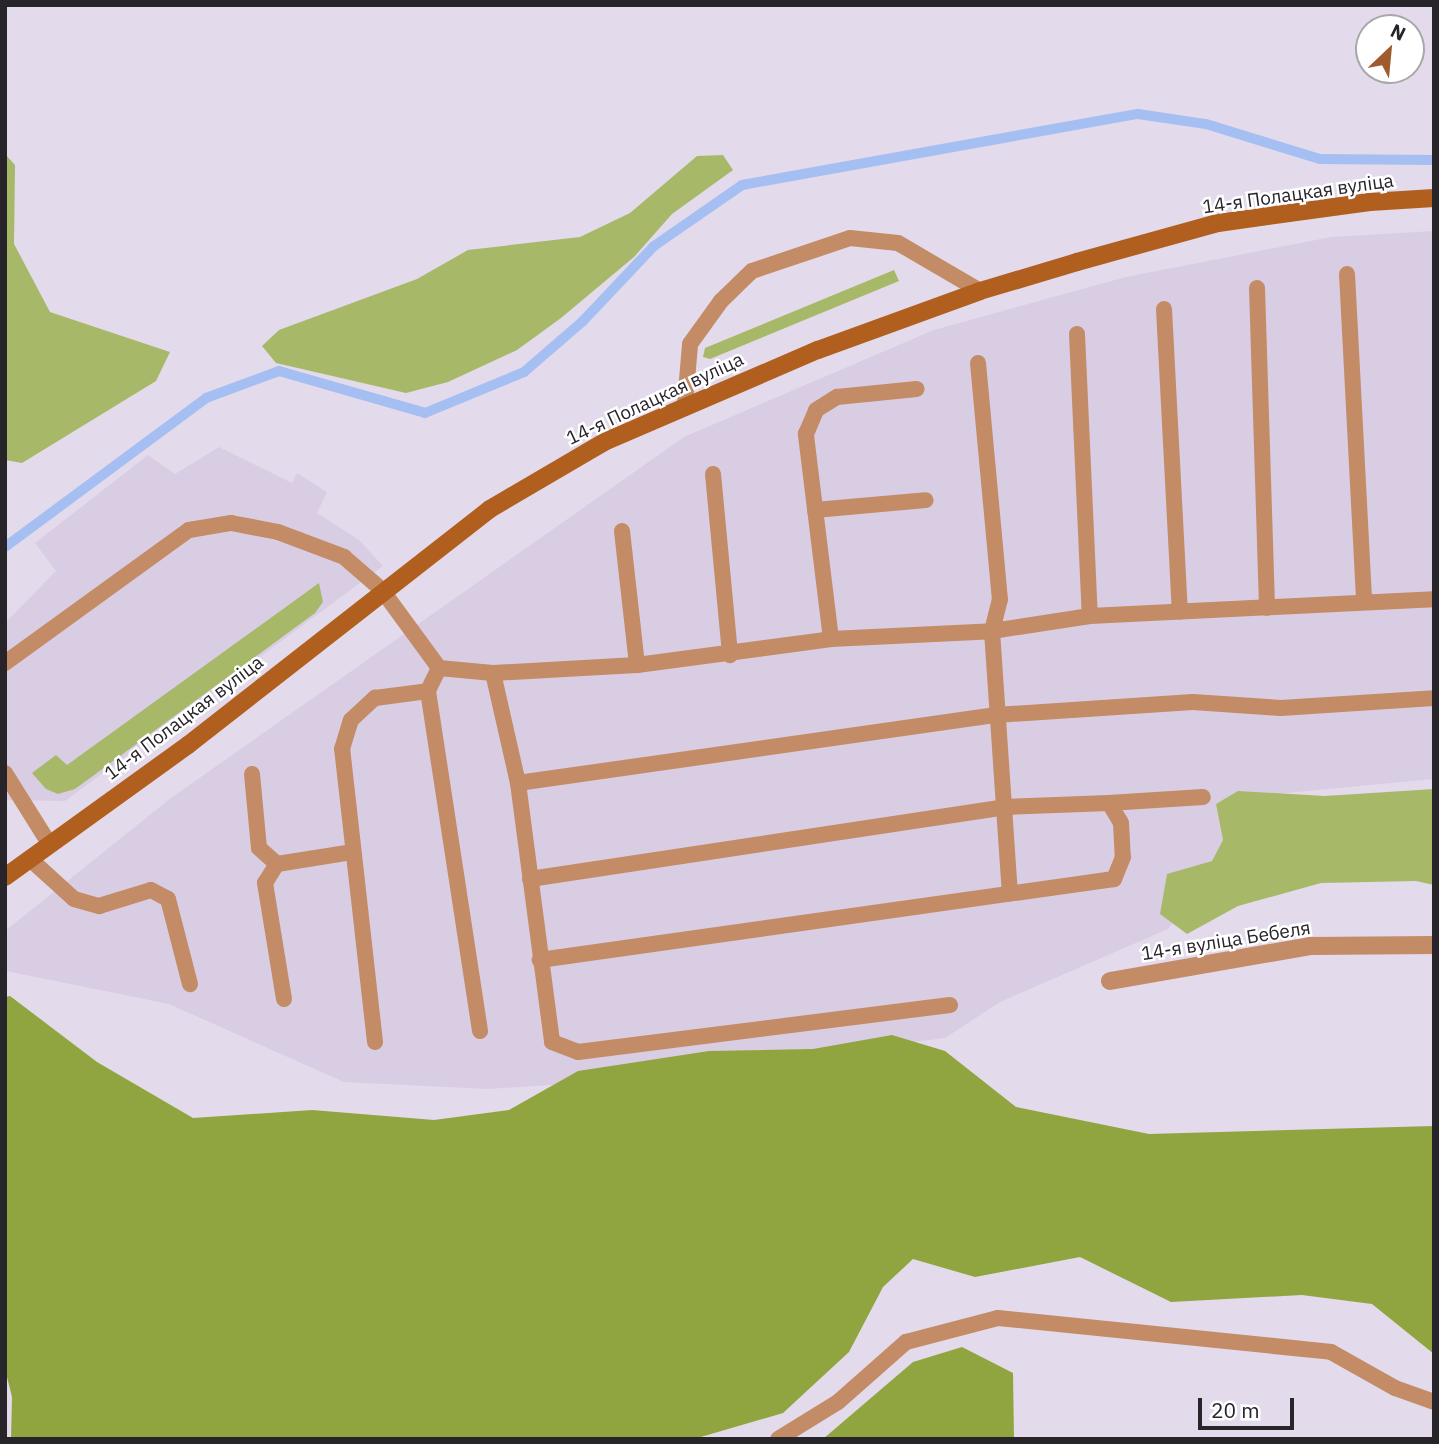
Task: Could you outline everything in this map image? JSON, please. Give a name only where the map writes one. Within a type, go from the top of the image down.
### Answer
[{"type":"main road","name":"14-я Полацкая вуліца","points":[[5,877],[188,745],[382,590],[490,509],[604,442],[685,404],[980,291],[1219,223],[1370,202],[1434,198]]},
{"type":"street","name":"14-я вуліца Бебеля","points":[[1110,981],[1310,946],[1434,945]]},
{"type":"lane","points":[[685,404],[690,344],[721,301],[752,271],[850,238],[898,243],[980,291]]},
{"type":"lane","points":[[1347,274],[1364,602]]},
{"type":"lane","points":[[1257,288],[1266,608]]},
{"type":"lane","points":[[1164,309],[1180,612]]},
{"type":"lane","points":[[1077,334],[1090,616]]},
{"type":"lane","points":[[978,363],[1000,599],[992,631],[1010,893]]},
{"type":"lane","points":[[831,639],[806,433],[816,410],[837,397],[917,389]]},
{"type":"lane","points":[[713,474],[730,655]]},
{"type":"lane","points":[[815,510],[926,500]]},
{"type":"lane","points":[[5,663],[189,530],[231,523],[278,532],[344,557],[382,590],[439,668],[493,673],[637,665],[730,655],[831,639],[992,631],[1090,616],[1434,598]]},
{"type":"lane","points":[[621,531],[637,665]]},
{"type":"lane","points":[[439,668],[428,691],[480,1031]]},
{"type":"lane","points":[[493,673],[518,783],[552,1042],[578,1052],[950,1005]]},
{"type":"lane","points":[[375,1042],[342,749],[351,720],[375,698],[428,691]]},
{"type":"lane","points":[[518,783],[996,715],[1193,702],[1281,708],[1434,698]]},
{"type":"lane","points":[[5,773],[50,845]]},
{"type":"lane","points":[[252,774],[259,848],[276,863],[353,852]]},
{"type":"lane","points":[[530,879],[1005,807],[1203,797]]},
{"type":"lane","points":[[540,960],[1114,879],[1124,857],[1121,823],[1109,803]]},
{"type":"lane","points":[[30,859],[74,899],[99,906],[152,890],[168,899],[190,984]]},
{"type":"lane","points":[[276,863],[265,883],[284,999]]},
{"type":"lane","points":[[778,1439],[838,1402],[906,1342],[998,1318],[1331,1352],[1395,1388],[1434,1402]]},
{"type":"shaded area","points":[[1434,231],[1434,779],[1266,795],[1168,929],[1000,1002],[945,1038],[598,1082],[488,1089],[344,1082],[169,1004],[6,971],[5,931],[171,798],[684,437],[934,330],[1126,277],[1331,237]]},
{"type":"shaded area","points":[[219,447],[292,483],[297,473],[327,492],[317,513],[359,540],[383,566],[65,801],[5,800],[5,623],[56,571],[35,543],[148,455],[175,474]]},
{"type":"green space","points":[[5,154],[15,165],[14,244],[50,312],[170,352],[156,381],[22,463],[5,460]]},
{"type":"green space","points":[[723,155],[733,170],[672,214],[634,257],[561,318],[517,350],[448,382],[406,393],[276,363],[262,346],[279,330],[417,279],[468,250],[580,237],[630,213],[697,156]]},
{"type":"green space","points":[[894,270],[899,281],[710,359],[703,357],[705,348]]},
{"type":"green space","points":[[319,583],[323,602],[315,613],[75,789],[58,794],[46,789],[32,773],[56,755],[67,765]]},
{"type":"green space","points":[[1434,789],[1434,885],[1416,881],[1321,883],[1238,906],[1187,934],[1160,914],[1167,874],[1212,861],[1223,840],[1216,804],[1238,791],[1325,796]]},
{"type":"green space","points":[[10,996],[97,1062],[193,1118],[312,1110],[434,1120],[509,1110],[578,1071],[709,1051],[813,1049],[892,1035],[945,1051],[1016,1107],[1149,1134],[1434,1126],[1434,1354],[1372,1304],[1302,1295],[1171,1302],[1080,1257],[975,1277],[913,1259],[883,1287],[849,1352],[783,1413],[694,1439],[11,1439],[12,1397],[5,1369],[5,997]]},
{"type":"green space","points":[[962,1347],[1013,1373],[1014,1439],[823,1439],[913,1362]]},
{"type":"waterway","points":[[5,547],[206,398],[279,371],[425,413],[524,372],[583,321],[654,246],[742,185],[1138,114],[1206,124],[1320,159],[1434,160]]}]
